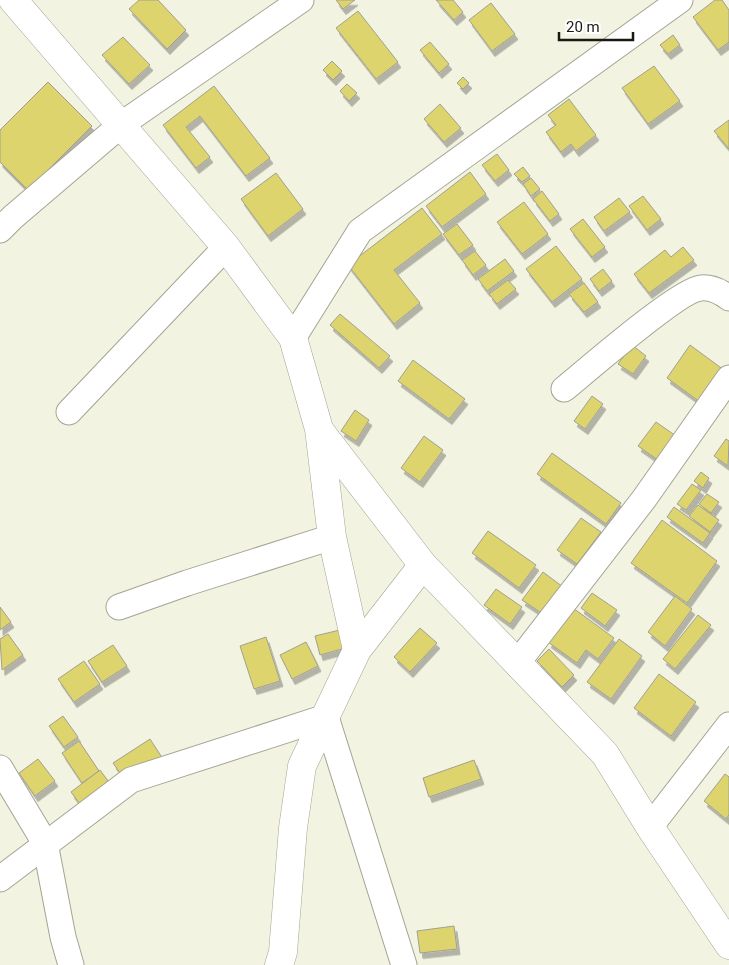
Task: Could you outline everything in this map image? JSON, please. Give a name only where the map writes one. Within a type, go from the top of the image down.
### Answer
[{"type":"street","points":[[13,0],[122,124],[226,247],[293,338],[319,429],[332,537],[357,650]]},
{"type":"street","points":[[4,217],[122,124],[301,0]]},
{"type":"street","points":[[293,338],[360,231],[680,0]]},
{"type":"street","points":[[69,412],[226,247]]},
{"type":"street","points":[[564,390],[677,299],[699,288],[721,291],[729,298]]},
{"type":"street","points":[[518,662],[644,499],[729,378]]},
{"type":"street","points":[[319,429],[423,565],[605,754],[650,827],[729,945]]},
{"type":"street","points":[[119,607],[187,583],[332,537]]},
{"type":"street","points":[[279,965],[284,952],[293,828],[302,766],[357,650],[423,565]]},
{"type":"street","points":[[0,878],[131,780],[326,717]]},
{"type":"street","points":[[326,717],[404,965]]},
{"type":"street","points":[[650,827],[729,725]]},
{"type":"street","points":[[0,768],[45,843],[63,937],[71,965]]},
{"type":"building","points":[[139,0],[158,0],[186,30],[167,49],[129,9]]},
{"type":"building","points":[[336,0],[355,0],[343,9]]},
{"type":"building","points":[[436,0],[453,0],[463,12],[454,20]]},
{"type":"building","points":[[715,0],[722,0],[729,10],[729,42],[718,50],[693,17]]},
{"type":"building","points":[[491,3],[515,34],[492,51],[469,20]]},
{"type":"building","points":[[358,11],[398,62],[376,79],[336,28]]},
{"type":"building","points":[[673,35],[680,45],[668,54],[660,45]]},
{"type":"building","points":[[123,37],[150,65],[129,84],[102,55]]},
{"type":"building","points":[[430,42],[449,64],[439,73],[420,50]]},
{"type":"building","points":[[332,61],[342,71],[333,80],[323,70]]},
{"type":"building","points":[[654,66],[680,101],[648,124],[622,88]]},
{"type":"building","points":[[463,77],[469,83],[463,89],[457,83]]},
{"type":"building","points":[[48,82],[92,126],[28,190],[0,162],[0,130]]},
{"type":"building","points":[[347,84],[357,93],[349,101],[340,91]]},
{"type":"building","points":[[214,86],[270,158],[246,176],[200,116],[186,127],[210,157],[196,168],[163,125]]},
{"type":"building","points":[[569,99],[596,135],[576,151],[571,144],[561,152],[546,132],[556,125],[548,115]]},
{"type":"building","points":[[440,104],[461,128],[444,142],[424,119]]},
{"type":"building","points":[[729,120],[729,149],[714,131]]},
{"type":"building","points":[[497,154],[509,170],[495,181],[482,165]]},
{"type":"building","points":[[523,167],[530,176],[522,182],[514,174]]},
{"type":"building","points":[[470,172],[486,194],[442,227],[426,206]]},
{"type":"building","points":[[276,173],[303,209],[268,236],[241,199]]},
{"type":"building","points":[[531,178],[540,189],[531,196],[523,184]]},
{"type":"building","points":[[542,191],[559,214],[550,221],[533,199]]},
{"type":"building","points":[[643,196],[661,219],[647,230],[629,206]]},
{"type":"building","points":[[619,198],[630,212],[604,231],[594,217]]},
{"type":"building","points":[[524,202],[548,234],[522,254],[497,222]]},
{"type":"building","points":[[422,208],[442,234],[394,270],[420,303],[394,324],[348,265]]},
{"type":"building","points":[[583,219],[605,247],[592,257],[570,229]]},
{"type":"building","points":[[457,224],[473,245],[459,255],[443,234]]},
{"type":"building","points":[[556,246],[582,279],[552,302],[526,269]]},
{"type":"building","points":[[683,247],[694,260],[649,293],[634,274],[665,250],[671,257]]},
{"type":"building","points":[[475,251],[486,265],[473,275],[462,260]]},
{"type":"building","points":[[505,259],[514,271],[487,291],[478,279]]},
{"type":"building","points":[[603,269],[612,281],[599,291],[590,279]]},
{"type":"building","points":[[508,280],[516,289],[497,304],[489,294]]},
{"type":"building","points":[[584,283],[598,302],[584,312],[569,294]]},
{"type":"building","points":[[340,314],[390,356],[379,368],[330,325]]},
{"type":"building","points":[[632,345],[646,356],[633,374],[618,364]]},
{"type":"building","points":[[690,345],[724,370],[700,402],[667,378]]},
{"type":"building","points":[[413,360],[465,399],[449,419],[398,381]]},
{"type":"building","points":[[592,396],[603,404],[585,429],[574,421]]},
{"type":"building","points":[[355,410],[369,420],[356,441],[341,431]]},
{"type":"building","points":[[656,422],[676,436],[658,460],[638,446]]},
{"type":"building","points":[[424,436],[443,450],[420,482],[401,468]]},
{"type":"building","points":[[726,439],[729,441],[728,466],[714,456]]},
{"type":"building","points":[[552,453],[621,503],[606,524],[537,474]]},
{"type":"building","points":[[701,472],[709,478],[703,488],[694,481]]},
{"type":"building","points":[[692,484],[701,490],[686,510],[677,504]]},
{"type":"building","points":[[707,494],[719,502],[711,513],[699,504]]},
{"type":"building","points":[[698,505],[719,520],[710,532],[689,516]]},
{"type":"building","points":[[674,507],[710,533],[703,543],[667,517]]},
{"type":"building","points":[[581,518],[601,532],[577,564],[557,550]]},
{"type":"building","points":[[662,520],[717,561],[687,603],[631,563]]},
{"type":"building","points":[[488,531],[536,565],[519,588],[472,553]]},
{"type":"building","points":[[543,572],[563,587],[543,614],[522,600]]},
{"type":"building","points":[[496,589],[522,607],[510,624],[484,605]]},
{"type":"building","points":[[592,593],[617,610],[605,626],[581,608]]},
{"type":"building","points":[[675,596],[692,609],[665,646],[648,632]]},
{"type":"building","points":[[0,607],[11,622],[0,630]]},
{"type":"building","points":[[573,608],[614,638],[598,659],[586,650],[577,663],[548,642]]},
{"type":"building","points":[[698,615],[711,625],[675,669],[663,659]]},
{"type":"building","points":[[348,628],[353,646],[320,655],[315,636]]},
{"type":"building","points":[[420,628],[437,643],[410,672],[394,657]]},
{"type":"building","points":[[8,634],[23,655],[2,670],[0,639]]},
{"type":"building","points":[[266,637],[280,681],[254,689],[240,646]]},
{"type":"building","points":[[619,639],[642,656],[611,699],[587,682]]},
{"type":"building","points":[[306,642],[318,666],[292,679],[280,655]]},
{"type":"building","points":[[113,645],[127,666],[102,682],[88,661]]},
{"type":"building","points":[[549,649],[574,675],[562,687],[537,661]]},
{"type":"building","points":[[84,661],[100,684],[74,702],[58,679]]},
{"type":"building","points":[[659,674],[696,702],[671,736],[634,708]]},
{"type":"building","points":[[63,716],[78,737],[64,747],[49,726]]},
{"type":"building","points":[[150,739],[163,759],[127,783],[113,763]]},
{"type":"building","points":[[79,741],[99,771],[82,783],[62,753]]},
{"type":"building","points":[[38,759],[55,781],[35,796],[19,773]]},
{"type":"building","points":[[474,760],[481,779],[429,797],[423,778]]},
{"type":"building","points":[[100,770],[114,789],[85,811],[71,792]]},
{"type":"building","points":[[725,774],[729,777],[729,815],[726,819],[704,801]]},
{"type":"building","points":[[454,926],[457,949],[420,953],[417,931]]}]
